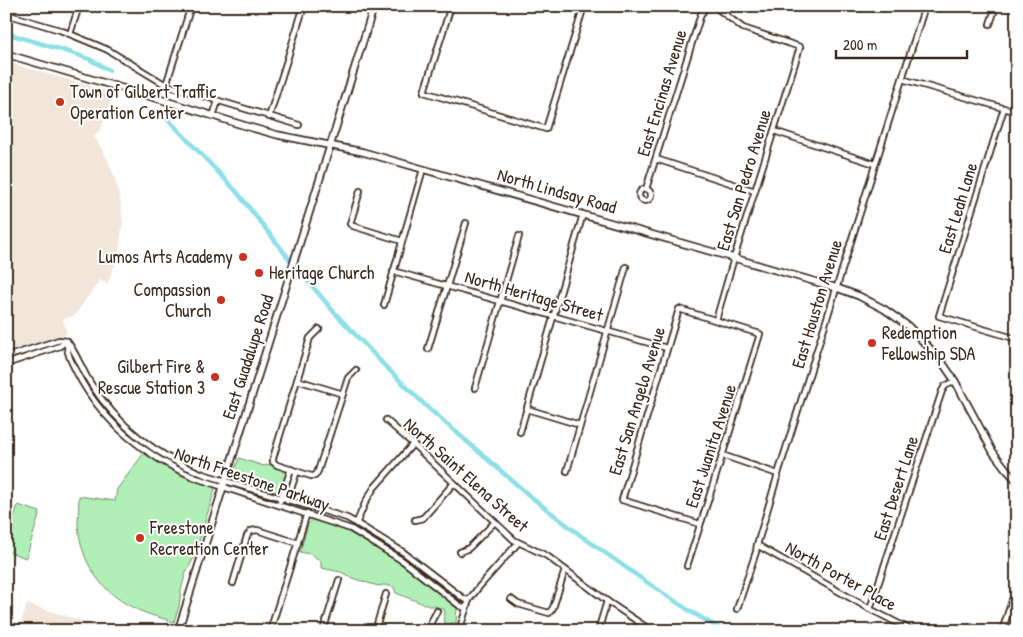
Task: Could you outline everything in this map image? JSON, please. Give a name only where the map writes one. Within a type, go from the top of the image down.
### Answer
[{"type":"main road","name":"East Guadalupe Road","points":[[178,631],[374,6]]},
{"type":"main road","name":"North Lindsay Road","points":[[6,54],[278,135],[363,152],[583,214],[837,288],[869,300],[908,326],[940,359],[955,380],[993,452],[1017,481]]},
{"type":"street","points":[[70,34],[78,6]]},
{"type":"street","points":[[166,85],[191,6]]},
{"type":"street","points":[[269,117],[304,6]]},
{"type":"street","points":[[451,6],[424,92],[546,129],[584,6]]},
{"type":"street","name":"East Encinas Avenue","points":[[646,189],[701,14],[706,6]]},
{"type":"street","name":"East San Pedro Avenue","points":[[714,6],[743,28],[800,47],[716,320]]},
{"type":"street","name":"East Houston Avenue","points":[[738,609],[778,474],[925,6]]},
{"type":"street","points":[[990,24],[996,6]]},
{"type":"street","points":[[6,14],[60,30],[108,50],[166,85],[299,125]]},
{"type":"street","points":[[902,79],[1017,112]]},
{"type":"street","points":[[213,116],[218,101]]},
{"type":"street","name":"East Leah Lane","points":[[1004,108],[938,316],[1017,339]]},
{"type":"street","points":[[774,131],[875,164]]},
{"type":"street","points":[[656,159],[755,191]]},
{"type":"street","points":[[384,305],[423,169]]},
{"type":"street","points":[[360,191],[350,224],[402,241]]},
{"type":"street","points":[[520,432],[583,214]]},
{"type":"street","points":[[428,349],[466,223]]},
{"type":"street","points":[[475,388],[519,236]]},
{"type":"street","points":[[567,471],[626,267]]},
{"type":"street","name":"North Heritage Street","points":[[393,271],[667,348]]},
{"type":"street","name":"East San Angelo Avenue","points":[[700,524],[622,500],[679,310],[716,320]]},
{"type":"street","name":"East Juanita Avenue","points":[[687,566],[760,334],[716,320]]},
{"type":"street","points":[[319,329],[310,338],[273,462],[311,476],[316,476],[348,378],[356,370]]},
{"type":"street","points":[[6,357],[59,340],[67,341]]},
{"type":"street","points":[[6,364],[60,346],[67,341]]},
{"type":"street","name":"North Freestone Parkway","points":[[67,341],[67,349],[81,379],[97,404],[119,429],[136,444],[165,463],[193,477],[281,498],[347,518],[403,552],[464,599],[469,600]]},
{"type":"street","points":[[297,380],[343,394]]},
{"type":"street","name":"East Desert Lane","points":[[870,609],[943,389],[955,380]]},
{"type":"street","points":[[527,410],[580,425]]},
{"type":"street","name":"North Saint Elena Street","points":[[386,420],[414,444],[518,543],[547,556],[651,631]]},
{"type":"street","points":[[353,530],[374,488],[414,444]]},
{"type":"street","points":[[722,455],[778,474]]},
{"type":"street","points":[[279,505],[291,469]]},
{"type":"street","points":[[285,507],[297,471]]},
{"type":"street","points":[[415,520],[423,518],[454,483]]},
{"type":"street","name":"North Freestone Parkway","points":[[224,484],[279,505],[346,526],[397,557],[460,606],[466,608]]},
{"type":"street","points":[[270,631],[309,507]]},
{"type":"street","points":[[460,552],[469,548],[495,522]]},
{"type":"street","points":[[233,583],[247,536],[251,530],[257,530],[298,543]]},
{"type":"street","points":[[459,631],[469,600],[518,543]]},
{"type":"street","name":"North Porter Place","points":[[757,544],[870,609],[913,631]]},
{"type":"street","points":[[511,599],[518,604],[549,613],[553,608],[565,570]]},
{"type":"street","points":[[323,631],[339,580]]},
{"type":"street","points":[[1002,631],[1017,586]]},
{"type":"street","points":[[375,631],[386,594]]},
{"type":"street","points":[[598,631],[607,601]]},
{"type":"street","points":[[428,631],[437,611]]},
{"type":"shaded area","points":[[6,62],[114,93],[101,129],[94,136],[108,160],[114,175],[120,198],[123,222],[118,257],[107,284],[100,280],[74,316],[63,319],[67,334],[6,355]]},
{"type":"shaded area","points":[[27,604],[116,631],[19,631]]},
{"type":"green space","name":"Freestone Recreation Center","points":[[144,453],[179,472],[211,485],[215,489],[194,558],[186,572],[174,622],[138,610],[114,595],[95,576],[88,564],[80,538],[78,523],[79,496],[115,501],[117,489]]},
{"type":"green space","points":[[239,458],[264,466],[271,464],[283,471],[287,475],[281,491],[275,493],[236,480],[234,474]]},
{"type":"green space","points":[[18,505],[40,512],[26,558],[6,551],[6,541]]},
{"type":"green space","points":[[313,520],[341,528],[398,561],[457,608],[456,623],[446,624],[443,620],[444,609],[429,606],[396,593],[394,587],[378,586],[352,578],[341,572],[321,568],[321,561],[310,554],[300,552],[308,524]]},
{"type":"waterway","points":[[6,33],[89,59],[109,70]]},
{"type":"waterway","points":[[163,114],[236,191],[334,312],[426,406],[531,497],[580,535],[642,579],[724,631]]},
{"type":"place","name":"Town of Gilbert Traffic Operation Center","points":[[60,102]]},
{"type":"place","name":"Lumos Arts Academy","points":[[243,257]]},
{"type":"place","name":"Heritage Church","points":[[259,273]]},
{"type":"place","name":"Compassion Church","points":[[221,300]]},
{"type":"place","name":"Redemption Fellowship SDA","points":[[872,343]]},
{"type":"place","name":"Gilbert Fire & Rescue Station 3","points":[[215,377]]},
{"type":"place","name":"Freestone Recreation Center","points":[[140,538]]}]
